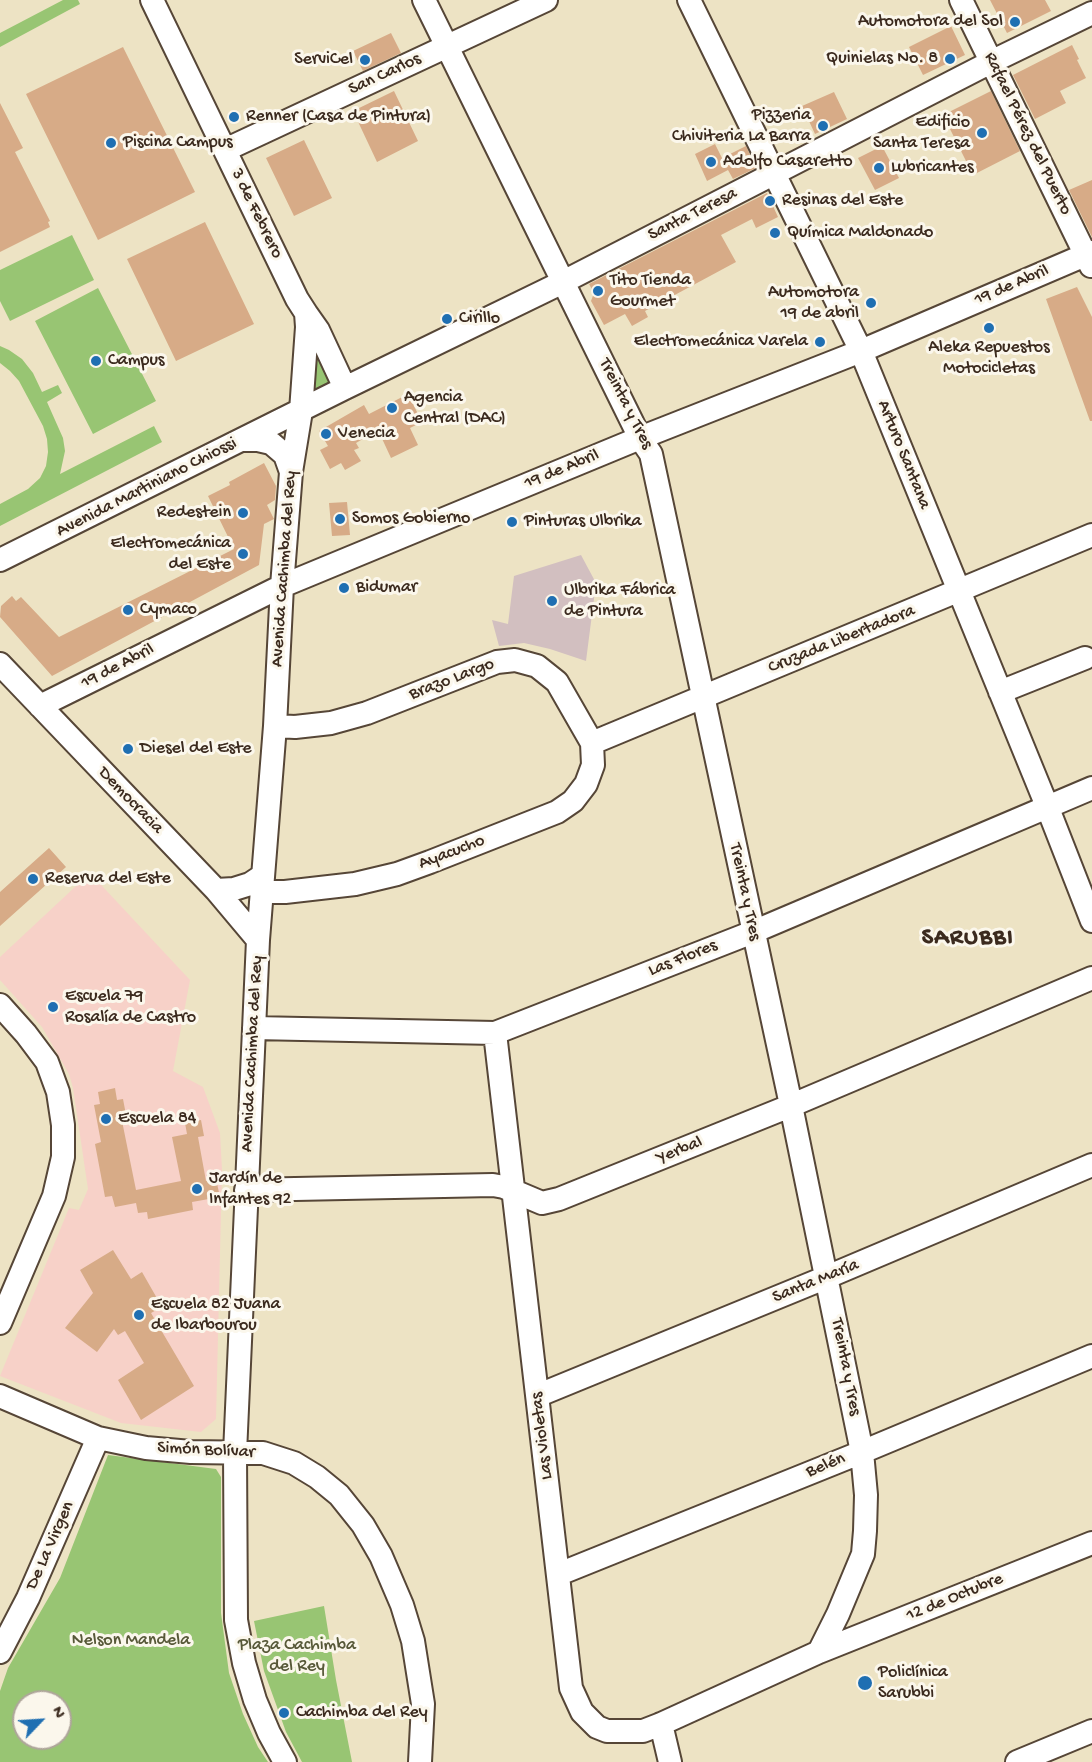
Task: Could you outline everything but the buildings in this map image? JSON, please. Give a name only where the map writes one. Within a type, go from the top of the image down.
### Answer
[{"type":"street","name":"3 de Febrero","points":[[152,0],[301,306],[298,321],[296,413]]},
{"type":"street","name":"Treinta y Tres","points":[[424,0],[640,438],[651,454],[827,1277],[862,1452],[866,1495],[866,1531],[862,1554],[852,1584],[819,1653]]},
{"type":"street","name":"San Carlos","points":[[225,150],[546,0]]},
{"type":"street","name":"Arturo Santana","points":[[689,0],[861,351],[1092,921]]},
{"type":"street","name":"Rafael Pérez del Puerto","points":[[962,0],[1090,258]]},
{"type":"street","name":"Santa Teresa","points":[[296,413],[563,282],[1092,12]]},
{"type":"street","name":"19 de Abril","points":[[40,706],[282,586],[640,438],[1090,258]]},
{"type":"street","points":[[301,306],[318,330],[345,388]]},
{"type":"street","name":"Avenida Martiniano Chiossi","points":[[1,561],[296,413]]},
{"type":"street","name":"Avenida Cachimba del Rey","points":[[285,1762],[255,1700],[244,1663],[236,1620],[234,1453],[258,940],[296,413]]},
{"type":"street","points":[[243,440],[271,443],[285,455],[291,472]]},
{"type":"street","name":"Cruzada Libertadora","points":[[592,743],[1092,535]]},
{"type":"street","points":[[1000,692],[1085,658]]},
{"type":"street","name":"Brazo Largo","points":[[275,726],[304,727],[331,723],[367,713],[497,662],[515,660],[537,666],[556,682],[592,743]]},
{"type":"street","name":"Democracia","points":[[0,664],[216,890],[258,940]]},
{"type":"street","name":"Ayacucho","points":[[262,884],[285,892],[355,884],[397,874],[557,812],[573,801],[586,784],[593,765],[592,743]]},
{"type":"street","name":"Las Flores","points":[[254,1028],[495,1033],[753,932],[1092,788]]},
{"type":"street","points":[[216,890],[262,884]]},
{"type":"street","name":"Yerbal","points":[[246,1190],[493,1185],[542,1203],[560,1199],[790,1106],[1092,978]]},
{"type":"street","points":[[0,1005],[47,1062],[58,1092],[63,1125],[63,1157],[54,1196],[0,1323]]},
{"type":"street","name":"Las Violetas","points":[[495,1033],[572,1688],[582,1712],[597,1727],[607,1731],[643,1731],[662,1724]]},
{"type":"street","name":"Santa María","points":[[538,1395],[1092,1166]]},
{"type":"street","name":"Belén","points":[[559,1574],[1092,1356]]},
{"type":"street","name":"Simón Bolívar","points":[[0,1396],[98,1438],[146,1448],[263,1454],[294,1463],[317,1477],[339,1496],[363,1525],[381,1556],[402,1605],[413,1641],[423,1704],[420,1762]]},
{"type":"street","name":"De La Virgen","points":[[0,1652],[28,1598],[98,1438]]},
{"type":"street","name":"12 de Octubre","points":[[819,1653],[1092,1543]]},
{"type":"street","points":[[669,1762],[662,1724],[819,1653]]},
{"type":"street","points":[[1017,1762],[1092,1731]]},
{"type":"shaded area","name":"Ulbrika Fábrica de Pintura","points":[[581,555],[596,583],[586,661],[524,643],[499,646],[492,620],[508,624],[514,576]]},
{"type":"shaded area","points":[[90,873],[190,980],[173,1071],[203,1087],[220,1133],[222,1170],[216,1419],[201,1432],[121,1423],[0,1376],[69,1208],[79,1210],[88,1189],[69,1074],[42,1027],[0,980],[0,957]]},
{"type":"green space","points":[[63,0],[78,0],[80,4],[0,47],[0,33]]},
{"type":"green space","points":[[72,235],[94,280],[10,321],[0,301],[0,270]]},
{"type":"green space","name":"Campus","points":[[98,288],[156,401],[93,434],[35,321]]},
{"type":"green space","points":[[310,331],[336,383],[306,397]]},
{"type":"green space","points":[[0,346],[22,359],[33,373],[42,392],[58,385],[62,393],[47,402],[63,438],[65,451],[60,474],[154,426],[162,442],[0,526],[0,504],[28,489],[40,478],[46,466],[48,452],[43,426],[19,381],[0,363]]},
{"type":"green space","name":"Nelson Mandela","points":[[108,1455],[216,1469],[221,1477],[221,1613],[229,1673],[243,1714],[258,1747],[268,1762],[0,1762],[0,1691],[8,1668],[60,1578]]},
{"type":"green space","name":"Plaza Cachimba del Rey","points":[[324,1606],[352,1762],[302,1762],[286,1732],[264,1671],[254,1621]]},
{"type":"place","name":"Automotora del Sol","points":[[1015,22]]},
{"type":"place","name":"Quinielas No. 8","points":[[950,59]]},
{"type":"place","name":"ServiCel","points":[[365,60]]},
{"type":"place","name":"Renner (Casa de Pintura)","points":[[234,117]]},
{"type":"place","name":"Pizzeria Chiviteria La Barra","points":[[823,126]]},
{"type":"place","name":"Edificio Santa Teresa","points":[[982,133]]},
{"type":"place","name":"Piscina Campus","points":[[111,143]]},
{"type":"place","name":"Adolfo Casaretto","points":[[711,162]]},
{"type":"place","name":"Lubricantes","points":[[879,168]]},
{"type":"place","name":"Resinas del Este","points":[[770,201]]},
{"type":"place","name":"Química Maldonado","points":[[775,233]]},
{"type":"place","name":"Tito Tienda Gourmet","points":[[598,291]]},
{"type":"place","name":"Automotora 19 de abril","points":[[871,303]]},
{"type":"place","name":"Cirillo","points":[[447,319]]},
{"type":"place","name":"Aleka Repuestos Motocicletas","points":[[989,328]]},
{"type":"place","name":"Electromecánica Varela","points":[[820,342]]},
{"type":"place","name":"Campus","points":[[96,361]]},
{"type":"place","name":"Agencia Central (DAC)","points":[[392,408]]},
{"type":"place","name":"Venecia","points":[[326,434]]},
{"type":"place","name":"Redestein","points":[[243,513]]},
{"type":"place","name":"Somos Gobierno","points":[[340,519]]},
{"type":"place","name":"Pinturas Ulbrika","points":[[512,522]]},
{"type":"place","name":"Electromecánica del Este","points":[[243,554]]},
{"type":"place","name":"Bidumar","points":[[344,588]]},
{"type":"place","name":"Ulbrika Fábrica de Pintura","points":[[552,601]]},
{"type":"place","name":"Cymaco","points":[[128,610]]},
{"type":"place","name":"Diesel del Este","points":[[128,749]]},
{"type":"place","name":"Reserva del Este","points":[[33,879]]},
{"type":"place","name":"Escuela 79 Rosalía de Castro","points":[[53,1007]]},
{"type":"place","name":"Escuela 84","points":[[106,1119]]},
{"type":"place","name":"Jardín de Infantes 92","points":[[197,1189]]},
{"type":"place","name":"Escuela 82 Juana de Ibarbourou","points":[[139,1315]]},
{"type":"place","name":"Policlínica Sarubbi","points":[[865,1683]]},
{"type":"place","name":"Cachimba del Rey","points":[[284,1713]]},
{"type":"district","name":"SARUBBI","points":[[968,939]]}]
